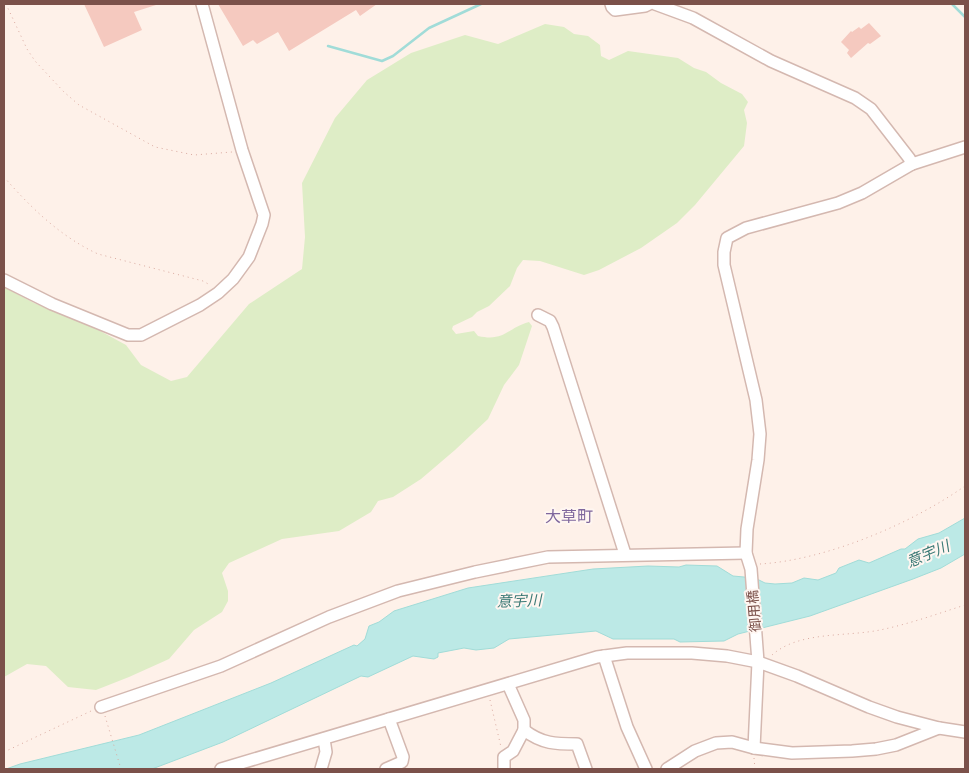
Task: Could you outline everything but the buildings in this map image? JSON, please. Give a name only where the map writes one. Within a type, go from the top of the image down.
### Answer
[{"type":"street","points":[[4,280],[52,304],[128,335],[141,335],[200,305],[218,293],[233,279],[249,257],[264,215],[242,150],[202,4]]},
{"type":"street","points":[[611,4],[615,10],[649,4]]},
{"type":"street","points":[[655,4],[693,18],[771,61],[855,98],[870,110],[912,164],[965,147]]},
{"type":"street","name":"御用橋","points":[[754,748],[761,660],[750,567],[746,553],[747,529],[758,460],[760,434],[756,400],[724,265],[724,252],[728,238],[746,228],[838,203],[862,193],[912,164]]},
{"type":"street","points":[[538,315],[550,320],[553,327],[625,554]]},
{"type":"street","points":[[103,709],[222,666],[329,617],[398,591],[548,556],[746,553]]},
{"type":"street","points":[[221,769],[488,689],[604,656],[627,653],[692,653],[761,660],[869,707],[897,717],[939,728],[965,732]]},
{"type":"street","points":[[604,656],[627,727],[646,769]]},
{"type":"street","points":[[504,763],[524,730],[524,720],[508,684]]},
{"type":"street","points":[[386,769],[402,762],[403,757],[389,719]]},
{"type":"street","points":[[666,769],[688,755],[716,743],[732,742],[754,748],[792,752],[876,749],[896,745],[939,728]]},
{"type":"street","points":[[524,730],[532,736],[553,744],[577,744],[586,769]]},
{"type":"street","points":[[321,769],[326,752],[324,739]]},
{"type":"path","points":[[6,4],[35,61],[64,92],[84,108],[147,142],[170,151],[194,155],[242,150]]},
{"type":"path","points":[[4,177],[39,214],[71,240],[82,246],[98,254],[122,261],[203,281],[218,293]]},
{"type":"path","points":[[750,567],[796,559],[853,542],[909,519],[965,486]]},
{"type":"path","points":[[761,660],[802,640],[876,631],[907,624],[965,605]]},
{"type":"path","points":[[488,689],[504,763]]},
{"type":"path","points":[[4,752],[36,735],[103,709],[121,769]]},
{"type":"green space","points":[[545,24],[564,27],[574,34],[588,36],[600,45],[601,56],[609,60],[628,51],[678,58],[694,68],[706,72],[721,83],[742,94],[748,102],[744,110],[747,123],[744,146],[695,205],[677,223],[641,248],[599,270],[584,275],[540,261],[523,260],[517,268],[510,286],[489,306],[453,326],[452,329],[456,334],[474,331],[478,336],[494,337],[505,334],[529,322],[532,326],[519,365],[504,385],[488,419],[421,479],[393,497],[378,501],[371,512],[339,531],[282,539],[229,563],[222,573],[228,591],[228,601],[222,612],[194,630],[169,659],[96,690],[68,687],[46,666],[27,664],[4,677],[4,287],[34,303],[91,326],[126,345],[141,365],[171,381],[187,377],[249,304],[302,269],[305,237],[302,183],[335,118],[367,80],[411,53],[465,35],[498,44]]},
{"type":"water","name":"意宇川","points":[[965,518],[965,554],[941,568],[810,616],[738,634],[724,641],[680,642],[674,639],[613,639],[596,631],[509,639],[494,648],[476,650],[464,648],[438,653],[438,657],[434,659],[413,656],[368,677],[361,676],[223,742],[152,769],[6,769],[139,735],[271,683],[354,645],[357,646],[365,639],[369,626],[379,622],[394,611],[468,588],[593,569],[648,566],[679,567],[686,565],[717,566],[733,576],[755,578],[765,583],[792,583],[804,578],[818,580],[836,573],[839,568],[859,560],[869,563],[905,549],[918,539],[939,533]]},
{"type":"waterway","points":[[328,46],[382,61],[393,56],[429,28],[481,4]]},
{"type":"waterway","points":[[952,4],[965,17]]},
{"type":"district","name":"大草町","points":[[569,516]]}]
